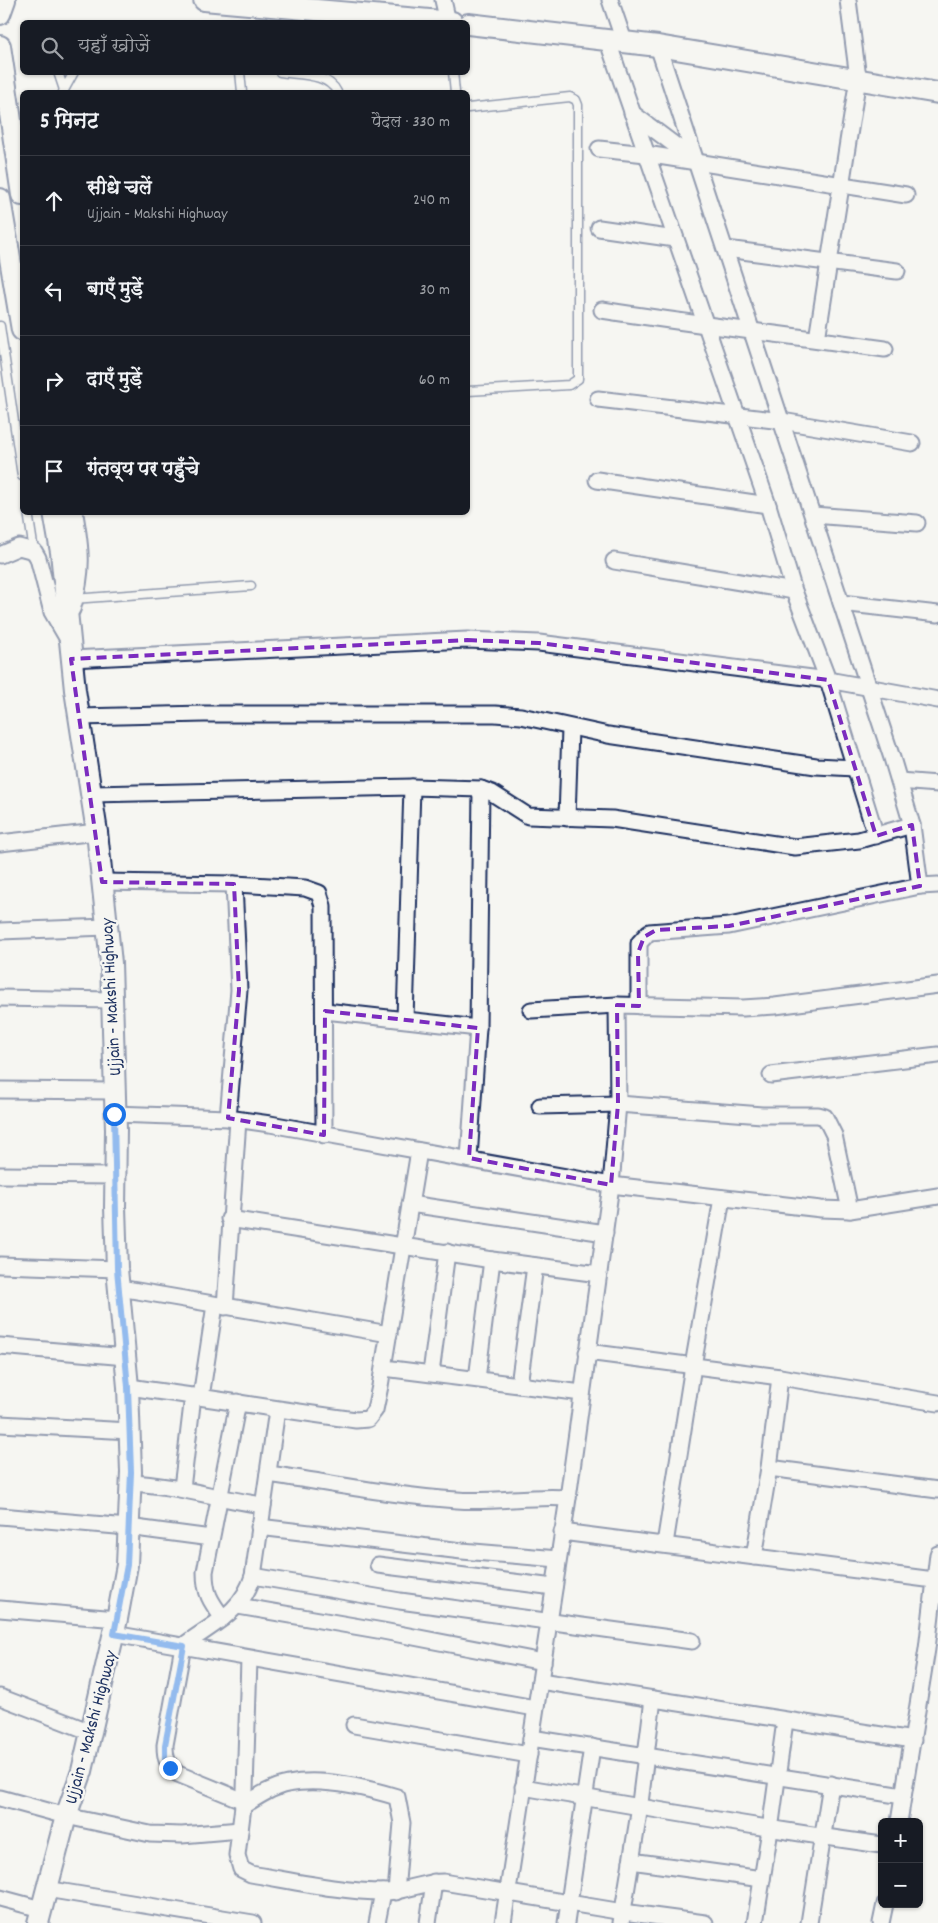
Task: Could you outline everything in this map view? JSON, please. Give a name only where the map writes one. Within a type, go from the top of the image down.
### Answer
[{"type":"main road","points":[[0,14],[5,0]]},
{"type":"main road","points":[[204,0],[426,20]]},
{"type":"main road","points":[[470,24],[616,43],[658,46],[858,78],[938,93]]},
{"type":"main road","points":[[0,46],[20,181]]},
{"type":"main road","points":[[0,199],[20,318]]},
{"type":"main road","name":"Ujjain - Makshi Highway","points":[[39,1916],[66,1816],[82,1771],[116,1626],[127,1565],[130,1483],[128,1387],[119,1278],[114,1176],[115,1091],[107,927],[97,832],[71,652],[70,608],[55,515]]},
{"type":"main road","points":[[70,608],[78,582],[79,561],[72,515]]},
{"type":"street","points":[[443,0],[448,20]]},
{"type":"street","points":[[610,0],[616,43],[632,112],[768,505],[794,591],[828,680],[876,836]]},
{"type":"street","points":[[817,339],[858,78],[848,0]]},
{"type":"street","points":[[658,46],[899,780],[912,825],[920,886]]},
{"type":"street","points":[[632,112],[697,162]]},
{"type":"street","points":[[599,148],[906,195]]},
{"type":"street","points":[[599,228],[675,239]]},
{"type":"street","points":[[726,249],[897,271]]},
{"type":"street","points":[[602,310],[705,326],[752,330],[885,349]]},
{"type":"street","points":[[598,399],[782,421],[912,443]]},
{"type":"street","points":[[597,480],[768,505]]},
{"type":"street","points":[[813,515],[918,523]]},
{"type":"street","points":[[0,556],[20,547],[34,551],[38,558],[52,612],[71,652],[467,640],[539,643],[828,680],[938,700]]},
{"type":"street","points":[[614,561],[794,591]]},
{"type":"street","points":[[841,603],[938,614]]},
{"type":"street","points":[[79,717],[204,714],[495,714],[522,716],[570,729],[816,766],[855,768]]},
{"type":"street","points":[[567,818],[570,729]]},
{"type":"street","points":[[899,780],[938,784]]},
{"type":"street","points":[[92,794],[412,787],[481,789],[492,793],[528,816],[612,818],[795,847],[824,846],[876,836],[912,825]]},
{"type":"street","points":[[405,1018],[412,787]]},
{"type":"street","points":[[469,1158],[478,1028],[481,789]]},
{"type":"street","points":[[0,843],[97,832]]},
{"type":"street","points":[[102,882],[234,884],[305,888],[319,893],[323,906],[325,1011],[324,1135]]},
{"type":"street","points":[[182,1488],[197,1396],[220,1306],[229,1218],[239,990],[234,884]]},
{"type":"street","points":[[640,1006],[639,943],[649,932],[729,926],[920,886],[938,885]]},
{"type":"street","points":[[0,931],[107,927]]},
{"type":"street","points":[[531,1010],[617,1005],[743,1008],[776,1006],[938,986]]},
{"type":"street","points":[[5,997],[111,1000]]},
{"type":"street","points":[[503,1923],[568,1498],[611,1185],[618,1104],[617,1005]]},
{"type":"street","points":[[325,1011],[405,1018],[478,1028]]},
{"type":"street","points":[[771,1075],[938,1055]]},
{"type":"street","points":[[0,1090],[115,1091]]},
{"type":"street","points":[[540,1106],[618,1104],[762,1114],[818,1115],[825,1118],[834,1135],[850,1210]]},
{"type":"street","points":[[114,1114],[233,1119],[469,1158],[611,1185],[722,1198],[850,1210],[938,1196]]},
{"type":"street","points":[[128,1387],[238,1402],[277,1410],[356,1420],[368,1419],[375,1410],[384,1368],[419,1151]]},
{"type":"street","points":[[0,1175],[114,1176]]},
{"type":"street","points":[[665,1544],[722,1198]]},
{"type":"street","points":[[410,1204],[605,1233]]},
{"type":"street","points":[[229,1218],[492,1260],[599,1274]]},
{"type":"street","points":[[431,1373],[447,1252]]},
{"type":"street","points":[[477,1379],[492,1260]]},
{"type":"street","points":[[0,1265],[119,1278],[220,1306],[389,1334]]},
{"type":"street","points":[[519,1385],[535,1266]]},
{"type":"street","points":[[0,1346],[126,1357]]},
{"type":"street","points":[[587,1352],[780,1377],[938,1403]]},
{"type":"street","points":[[384,1368],[582,1393]]},
{"type":"street","points":[[754,1557],[769,1468],[780,1377]]},
{"type":"street","points":[[222,1618],[210,1602],[205,1589],[205,1572],[238,1402]]},
{"type":"street","points":[[243,1804],[178,1774],[170,1768],[165,1758],[165,1745],[184,1646],[238,1606],[248,1593],[253,1576],[277,1410]]},
{"type":"street","points":[[0,1424],[130,1431]]},
{"type":"street","points":[[769,1468],[938,1490]]},
{"type":"street","points":[[268,1474],[456,1500],[497,1501],[547,1496],[568,1498]]},
{"type":"street","points":[[130,1483],[182,1488],[263,1505]]},
{"type":"street","points":[[0,1516],[128,1527],[212,1538]]},
{"type":"street","points":[[259,1527],[453,1550],[558,1559]]},
{"type":"street","points":[[562,1532],[934,1580]]},
{"type":"street","points":[[900,1818],[913,1740],[933,1649],[934,1580],[938,1554]]},
{"type":"street","points":[[378,1565],[554,1587]]},
{"type":"street","points":[[253,1576],[549,1622],[692,1641]]},
{"type":"street","points":[[238,1606],[383,1631],[543,1662]]},
{"type":"street","points":[[0,1609],[116,1626],[184,1646],[535,1708]]},
{"type":"street","points":[[249,1658],[249,1713],[243,1804],[237,1855],[241,1869],[251,1874],[389,1892],[434,1882],[569,1902],[622,1918],[705,1923]]},
{"type":"street","points":[[540,1681],[913,1740]]},
{"type":"street","points":[[0,1697],[92,1732]]},
{"type":"street","points":[[622,1918],[640,1806],[653,1700]]},
{"type":"street","points":[[755,1923],[785,1721]]},
{"type":"street","points":[[354,1725],[530,1755]]},
{"type":"street","points":[[531,1738],[903,1796]]},
{"type":"street","points":[[566,1923],[592,1747]]},
{"type":"street","points":[[243,1804],[266,1792],[288,1784],[314,1781],[375,1790],[397,1797],[402,1823],[389,1892],[377,1923]]},
{"type":"street","points":[[809,1923],[831,1784]]},
{"type":"street","points":[[523,1787],[770,1830],[878,1844]]},
{"type":"street","points":[[0,1798],[66,1816],[150,1834],[182,1835],[240,1830]]},
{"type":"street","points":[[631,1861],[762,1879]]},
{"type":"street","points":[[428,1923],[434,1882]]},
{"type":"street","points":[[46,1889],[253,1923]]},
{"type":"street","points":[[0,1898],[39,1916]]},
{"type":"street","points":[[881,1923],[884,1908]]},
{"type":"lane","points":[[59,75],[63,90]]},
{"type":"lane","points":[[64,90],[72,75]]},
{"type":"lane","points":[[240,75],[242,90]]},
{"type":"lane","points":[[299,75],[324,79],[333,84],[336,90]]},
{"type":"lane","points":[[453,75],[455,90]]},
{"type":"lane","points":[[470,108],[570,97],[576,100],[578,105],[578,379],[569,385],[470,391]]},
{"type":"lane","points":[[0,326],[20,462]]},
{"type":"lane","points":[[28,515],[34,551]]},
{"type":"lane","points":[[70,608],[251,586]]},
{"type":"highlighted area","points":[[467,640],[539,643],[828,680],[876,836],[912,825],[920,886],[729,926],[656,930],[644,937],[638,953],[639,1006],[617,1005],[618,1104],[611,1185],[469,1158],[478,1028],[325,1011],[324,1135],[228,1118],[239,990],[234,884],[102,882],[71,659]]},
{"type":"route","points":[[114,1114],[116,1130],[114,1176],[117,1269],[126,1357],[131,1472],[127,1565],[114,1634],[184,1646],[165,1745],[165,1758],[170,1768]]}]
